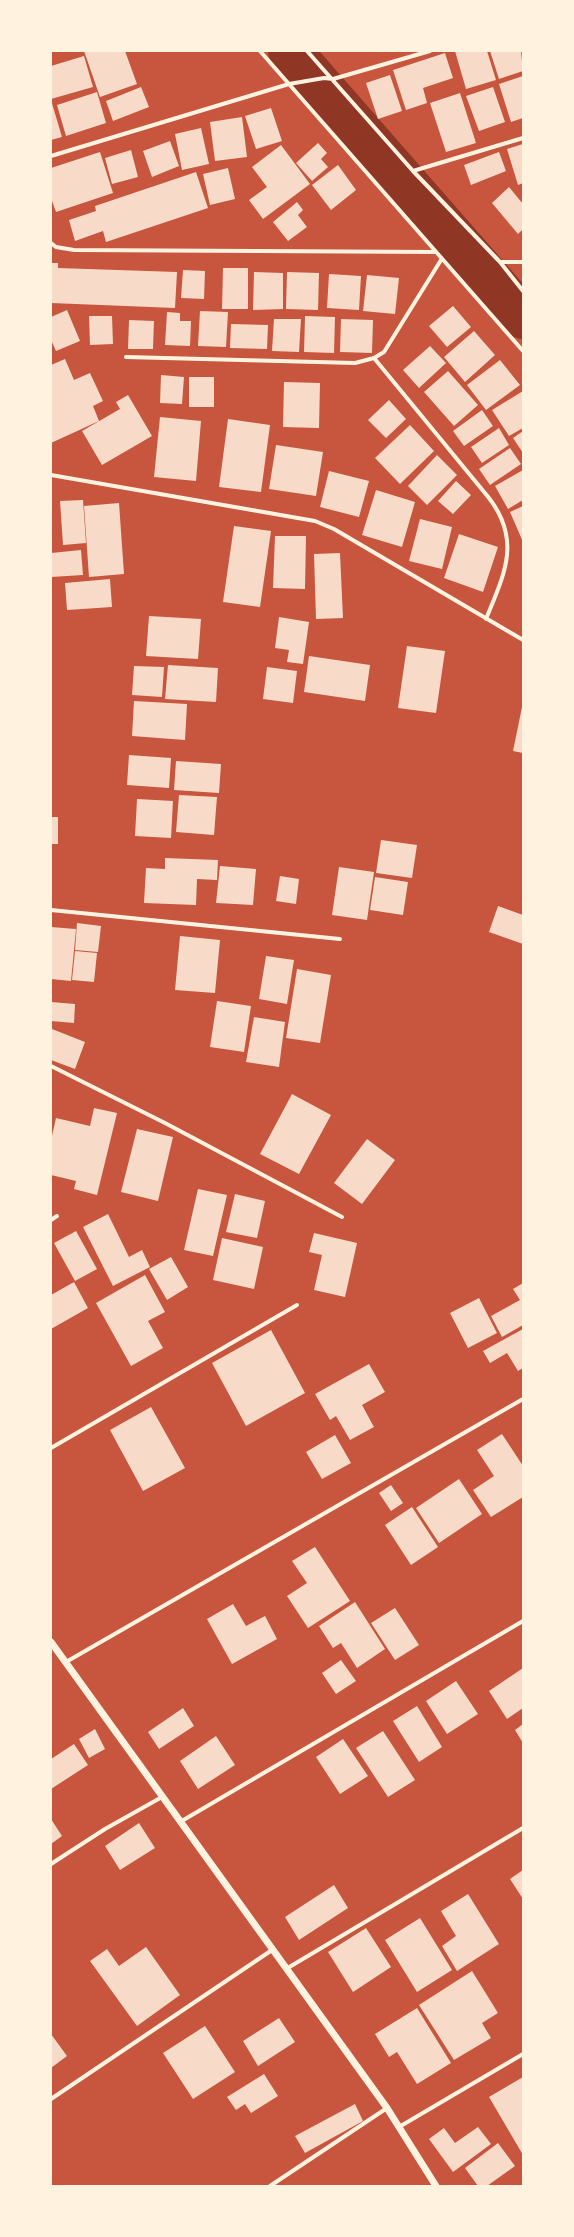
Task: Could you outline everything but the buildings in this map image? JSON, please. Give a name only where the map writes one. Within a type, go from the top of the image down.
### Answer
[{"type":"street","points":[[260,51],[436,252],[441,260],[523,351]]},
{"type":"street","points":[[307,51],[413,171],[500,262],[523,291]]},
{"type":"street","points":[[51,156],[289,84],[324,78],[332,79],[430,51]]},
{"type":"street","points":[[413,171],[523,138]]},
{"type":"street","points":[[51,243],[56,247],[74,250],[436,252]]},
{"type":"street","points":[[126,357],[355,363],[374,358],[384,352],[441,260]]},
{"type":"street","points":[[500,262],[523,262]]},
{"type":"street","points":[[374,358],[489,498],[502,521],[507,538],[508,555],[505,572],[486,619]]},
{"type":"street","points":[[51,475],[315,521],[334,529],[523,640]]},
{"type":"street","points":[[51,910],[340,939]]},
{"type":"street","points":[[51,1066],[165,1123],[342,1217]]},
{"type":"street","points":[[51,1220],[57,1216]]},
{"type":"street","points":[[51,1448],[297,1305]]},
{"type":"street","points":[[66,1662],[523,1399]]},
{"type":"street","points":[[180,1822],[523,1621]]},
{"type":"street","points":[[51,1642],[286,1970],[387,2108],[436,2186]]},
{"type":"street","points":[[51,1864],[105,1830],[162,1797]]},
{"type":"street","points":[[286,1970],[523,1828]]},
{"type":"street","points":[[51,2099],[272,1950]]},
{"type":"street","points":[[399,2127],[523,2054]]},
{"type":"street","points":[[270,2186],[387,2108]]},
{"type":"waterway","points":[[290,51],[523,317]]}]
